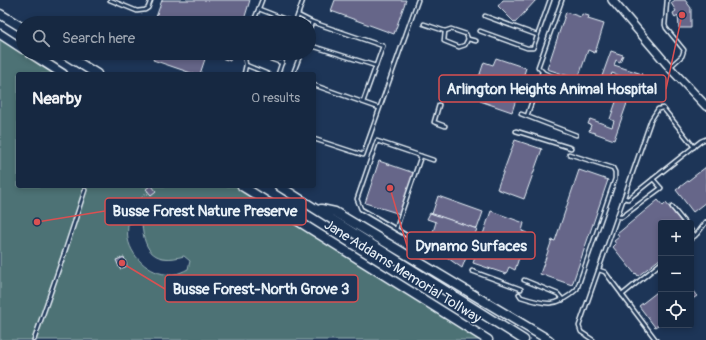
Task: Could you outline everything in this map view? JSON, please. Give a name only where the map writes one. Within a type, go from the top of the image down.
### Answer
[{"type":"highway","points":[[0,14],[16,24]]},
{"type":"highway","points":[[0,34],[16,44]]},
{"type":"highway","points":[[41,60],[60,72]]},
{"type":"highway","points":[[74,60],[94,72]]},
{"type":"highway","name":"Jane Addams Memorial Tollway","points":[[245,188],[488,340]]},
{"type":"highway","name":"Jane Addams Memorial Tollway","points":[[282,188],[524,340]]},
{"type":"highway","points":[[314,208],[335,212],[549,340]]},
{"type":"main road","points":[[612,0],[669,67],[706,106]]},
{"type":"lane","points":[[110,0],[137,11],[141,11],[148,8],[151,0]]},
{"type":"lane","points":[[257,16],[262,0]]},
{"type":"lane","points":[[298,15],[303,0]]},
{"type":"lane","points":[[316,140],[364,155],[379,108],[418,0]]},
{"type":"lane","points":[[480,31],[527,48],[532,48],[550,0]]},
{"type":"lane","points":[[562,0],[538,67],[542,72],[591,91]]},
{"type":"lane","points":[[667,0],[666,28],[684,50],[682,56],[669,67]]},
{"type":"lane","points":[[259,10],[276,16]]},
{"type":"lane","points":[[485,16],[537,35]]},
{"type":"lane","points":[[316,23],[383,46],[363,102]]},
{"type":"lane","points":[[424,24],[445,31],[451,29],[466,34],[468,39],[476,41]]},
{"type":"lane","points":[[445,31],[444,41],[459,47],[465,45],[468,39]]},
{"type":"lane","points":[[316,47],[376,66]]},
{"type":"lane","points":[[244,72],[246,66],[245,60]]},
{"type":"lane","points":[[274,60],[282,63]]},
{"type":"lane","points":[[278,72],[283,60]]},
{"type":"lane","points":[[294,72],[298,60]]},
{"type":"lane","points":[[246,66],[262,72]]},
{"type":"lane","points":[[527,116],[542,72]]},
{"type":"lane","points":[[316,86],[379,108]]},
{"type":"lane","points":[[439,105],[434,122],[445,126]]},
{"type":"lane","points":[[593,340],[581,332],[578,326],[651,120],[658,108],[663,108],[694,147]]},
{"type":"lane","points":[[521,114],[576,135]]},
{"type":"lane","points":[[516,131],[570,148]]},
{"type":"lane","points":[[624,198],[628,199],[701,141],[706,139]]},
{"type":"lane","points":[[406,235],[361,209],[357,199],[377,141],[433,160]]},
{"type":"lane","points":[[519,294],[521,297],[544,304],[563,300],[577,289],[615,179],[615,172],[613,168],[569,154]]},
{"type":"lane","points":[[396,228],[421,156]]},
{"type":"lane","points":[[617,217],[622,217],[660,188],[653,179]]},
{"type":"lane","points":[[34,340],[84,190]]},
{"type":"lane","points":[[672,207],[683,220]]},
{"type":"lane","points":[[695,236],[706,222]]},
{"type":"lane","points":[[622,295],[658,265]]},
{"type":"lane","points":[[598,270],[605,272],[656,340]]},
{"type":"lane","points":[[472,271],[521,289]]},
{"type":"lane","points":[[524,280],[558,294],[563,300]]},
{"type":"path","points":[[145,195],[148,190]]},
{"type":"path","points":[[135,202],[150,193]]},
{"type":"green space","points":[[0,34],[16,44],[16,60],[41,60],[60,72],[16,72],[16,188],[243,188],[486,340],[0,340]],"holes":[[[137,222],[142,224],[145,242],[153,254],[166,258],[184,256],[190,261],[188,269],[177,274],[159,273],[151,270],[139,260],[130,246],[128,239],[128,224]]]},
{"type":"building","points":[[162,0],[250,0],[245,16],[156,16]]},
{"type":"building","points":[[335,0],[406,0],[394,34],[331,11]]},
{"type":"building","points":[[503,0],[536,0],[515,23],[498,6]]},
{"type":"building","points":[[675,0],[685,0],[691,8],[691,28],[679,28],[678,16],[675,18],[673,13],[676,11],[671,3]]},
{"type":"building","points":[[566,12],[581,17],[582,14],[589,16],[588,19],[604,24],[595,53],[588,50],[578,79],[547,69]]},
{"type":"building","points":[[611,51],[623,55],[620,62],[616,60],[614,65],[642,74],[640,79],[635,78],[634,81],[612,73],[608,84],[631,92],[614,140],[589,131],[591,125],[588,124],[590,119],[612,127],[614,121],[610,119],[617,99],[610,96],[612,91],[608,89],[605,96],[596,93]]},
{"type":"building","points":[[496,58],[526,68],[512,112],[480,101],[486,83],[478,80],[484,62],[493,65]]},
{"type":"building","points":[[153,60],[205,60],[201,72],[188,72]]},
{"type":"building","points":[[515,140],[542,149],[524,199],[497,189]]},
{"type":"building","points":[[379,161],[414,173],[400,214],[365,203]]},
{"type":"building","points":[[706,167],[706,202],[693,212],[676,190]]},
{"type":"building","points":[[579,170],[608,180],[572,285],[540,274],[552,240],[555,241]]},
{"type":"building","points":[[154,188],[156,191],[151,195],[146,189]]},
{"type":"building","points":[[438,196],[483,212],[477,229],[432,214]]},
{"type":"building","points":[[658,200],[663,206],[666,203],[680,220],[658,220],[658,260],[638,276],[613,247],[616,244],[614,241],[619,237],[617,234]]},
{"type":"building","points":[[491,211],[524,223],[522,231],[527,233],[515,270],[509,267],[506,274],[473,263]]},
{"type":"building","points":[[430,213],[477,229],[462,268],[429,245],[436,222],[427,219]]},
{"type":"building","points":[[124,257],[127,266],[120,269],[116,260]]},
{"type":"building","points":[[658,291],[658,325],[655,327],[639,306]]},
{"type":"place","name":"Arlington Heights Animal Hospital","points":[[682,15]]},
{"type":"place","name":"Dynamo Surfaces","points":[[390,188]]},
{"type":"place","name":"Busse Forest Nature Preserve","points":[[37,222]]},
{"type":"place","name":"Busse Forest-North Grove 3","points":[[122,263]]}]
